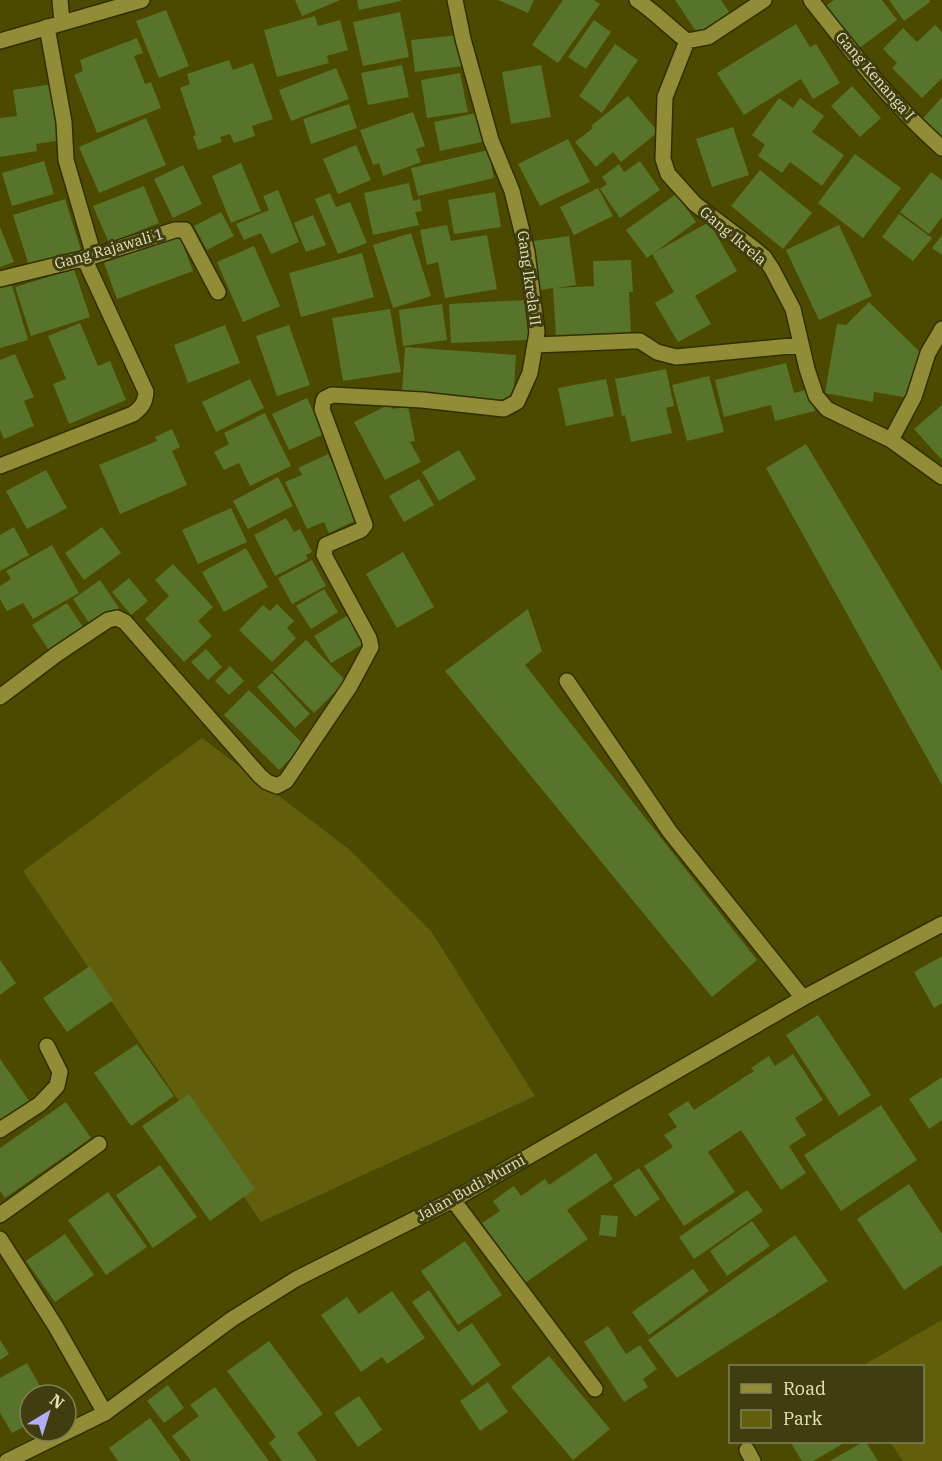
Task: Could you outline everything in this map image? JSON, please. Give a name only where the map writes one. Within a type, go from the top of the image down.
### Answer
[{"type":"street","points":[[60,0],[62,22]]},
{"type":"street","points":[[0,41],[142,0]]},
{"type":"street","name":"Gang Ikrela II","points":[[2,690],[108,620],[117,618],[132,630],[260,776],[277,786],[286,781],[350,686],[371,647],[369,638],[324,555],[326,545],[362,530],[365,525],[322,409],[324,399],[332,395],[504,409],[517,402],[530,373],[537,332],[527,252],[512,191],[491,141],[463,39],[455,0]]},
{"type":"street","points":[[637,0],[687,41],[708,37],[764,0]]},
{"type":"street","name":"Gang Kenanga I","points":[[811,0],[890,97],[942,148]]},
{"type":"street","points":[[0,466],[133,414],[142,408],[145,402],[146,392],[89,257],[66,160],[64,122],[47,27]]},
{"type":"street","name":"Gang Ikrela","points":[[687,41],[665,97],[663,159],[668,174],[695,204],[764,257],[793,309],[816,396],[828,409],[891,440],[942,477]]},
{"type":"street","name":"Gang Rajawali 1","points":[[0,279],[89,257],[175,230],[184,230],[218,292]]},
{"type":"street","points":[[891,440],[914,398],[928,352],[942,329]]},
{"type":"street","points":[[535,345],[640,341],[657,352],[676,357],[801,345]]},
{"type":"street","points":[[567,681],[670,832],[803,998]]},
{"type":"street","name":"Jalan Budi Murni","points":[[7,1461],[105,1413],[232,1319],[296,1279],[453,1200],[803,998],[942,924]]},
{"type":"street","points":[[0,1130],[40,1104],[57,1086],[60,1072],[47,1046]]},
{"type":"street","points":[[0,1215],[99,1144]]},
{"type":"street","points":[[453,1200],[595,1389]]},
{"type":"street","points":[[0,1239],[56,1327],[105,1413]]},
{"type":"green space","points":[[202,738],[350,850],[431,931],[535,1096],[261,1222],[23,871]]},
{"type":"green space","points":[[942,1320],[942,1461],[903,1461],[891,1443],[924,1443],[924,1365],[864,1365]]},
{"type":"building","points":[[295,0],[340,0],[302,16]]},
{"type":"building","points":[[357,0],[401,0],[401,1],[359,10]]},
{"type":"building","points":[[498,0],[534,0],[528,13]]},
{"type":"building","points":[[563,0],[594,0],[600,4],[558,63],[532,45]]},
{"type":"building","points":[[675,0],[721,0],[731,15],[699,36]]},
{"type":"building","points":[[834,0],[882,0],[897,20],[858,49],[826,6]]},
{"type":"building","points":[[889,0],[929,0],[930,2],[904,21]]},
{"type":"building","points":[[166,10],[189,66],[159,78],[136,21]]},
{"type":"building","points":[[400,12],[409,57],[363,66],[353,22]]},
{"type":"building","points":[[315,16],[318,26],[340,20],[348,50],[327,56],[329,63],[277,77],[264,30]]},
{"type":"building","points":[[594,20],[611,32],[586,69],[568,57]]},
{"type":"building","points":[[796,24],[810,47],[816,44],[840,83],[813,99],[801,79],[744,115],[717,73]]},
{"type":"building","points":[[935,25],[942,32],[942,78],[922,98],[892,68],[897,63],[883,49],[903,28],[917,42]]},
{"type":"building","points":[[460,35],[464,66],[415,72],[411,40]]},
{"type":"building","points":[[137,38],[143,53],[134,56],[145,84],[151,82],[161,108],[97,133],[74,75],[83,71],[80,60]]},
{"type":"building","points":[[615,44],[638,60],[602,113],[579,96]]},
{"type":"building","points":[[229,60],[233,70],[253,63],[273,119],[252,126],[255,136],[234,143],[230,134],[220,137],[222,142],[198,150],[193,136],[196,135],[180,88],[190,84],[187,74]]},
{"type":"building","points":[[402,65],[409,97],[368,105],[361,73]]},
{"type":"building","points":[[541,65],[551,117],[511,124],[502,72]]},
{"type":"building","points":[[336,68],[349,99],[291,121],[279,90]]},
{"type":"building","points":[[460,73],[468,112],[427,118],[421,80]]},
{"type":"building","points":[[53,84],[62,140],[36,144],[37,151],[0,157],[0,118],[17,116],[13,90]]},
{"type":"building","points":[[852,86],[881,118],[860,137],[831,106]]},
{"type":"building","points":[[628,96],[658,132],[621,162],[613,152],[596,167],[575,142]]},
{"type":"building","points":[[942,97],[942,143],[919,123]]},
{"type":"building","points":[[779,98],[793,108],[800,98],[824,116],[812,132],[844,155],[822,186],[790,162],[782,173],[758,156],[765,145],[752,135]]},
{"type":"building","points":[[349,104],[357,128],[311,144],[303,119]]},
{"type":"building","points":[[413,112],[425,146],[416,149],[421,162],[383,176],[379,163],[373,165],[360,130]]},
{"type":"building","points":[[476,113],[482,142],[440,151],[434,122]]},
{"type":"building","points":[[146,118],[166,165],[99,193],[79,147]]},
{"type":"building","points":[[733,127],[749,175],[712,187],[696,139]]},
{"type":"building","points":[[568,139],[590,182],[540,206],[518,164]]},
{"type":"building","points":[[356,145],[371,180],[338,194],[323,159]]},
{"type":"building","points":[[488,150],[494,178],[418,196],[411,168]]},
{"type":"building","points":[[855,154],[901,188],[863,238],[818,203]]},
{"type":"building","points":[[44,161],[54,194],[12,206],[2,173]]},
{"type":"building","points":[[640,161],[660,190],[620,218],[600,189],[607,184],[602,177],[619,164],[624,172]]},
{"type":"building","points":[[241,163],[261,211],[231,223],[212,176]]},
{"type":"building","points":[[183,165],[202,204],[173,218],[154,179]]},
{"type":"building","points":[[760,170],[812,213],[783,249],[731,206]]},
{"type":"building","points":[[931,172],[942,180],[942,217],[929,234],[900,212]]},
{"type":"building","points":[[409,183],[413,201],[420,199],[422,211],[415,212],[419,225],[373,235],[364,193]]},
{"type":"building","points":[[144,186],[159,223],[109,243],[93,206]]},
{"type":"building","points":[[598,188],[613,216],[574,235],[560,207]]},
{"type":"building","points":[[278,190],[299,242],[271,254],[261,233],[244,240],[236,224],[269,210],[263,196]]},
{"type":"building","points":[[495,192],[501,227],[454,234],[448,200]]},
{"type":"building","points":[[330,193],[336,207],[350,202],[367,243],[338,254],[315,199]]},
{"type":"building","points":[[676,194],[696,222],[647,258],[626,230]]},
{"type":"building","points":[[65,199],[81,250],[29,266],[13,215]]},
{"type":"building","points":[[221,212],[234,236],[207,250],[194,226]]},
{"type":"building","points":[[899,214],[932,238],[913,261],[882,237]]},
{"type":"building","points":[[313,215],[326,245],[306,252],[294,223]]},
{"type":"building","points":[[709,222],[737,271],[695,296],[711,324],[678,342],[655,303],[674,292],[652,254]]},
{"type":"building","points":[[447,225],[451,241],[487,235],[497,289],[445,298],[438,262],[427,265],[420,230]]},
{"type":"building","points":[[839,225],[872,296],[819,320],[786,250]]},
{"type":"building","points":[[0,227],[14,262],[0,267]]},
{"type":"building","points":[[411,233],[431,296],[393,308],[373,245]]},
{"type":"building","points":[[179,235],[193,271],[117,299],[104,263]]},
{"type":"building","points":[[942,235],[942,255],[932,248]]},
{"type":"building","points":[[569,236],[576,285],[556,288],[594,286],[593,261],[631,260],[633,292],[629,292],[631,333],[556,337],[553,288],[540,290],[533,241]]},
{"type":"building","points":[[254,246],[280,306],[243,322],[217,262]]},
{"type":"building","points":[[362,253],[374,297],[301,317],[289,273]]},
{"type":"building","points":[[74,269],[90,317],[31,336],[15,287]]},
{"type":"building","points":[[11,282],[28,340],[0,348],[0,285]]},
{"type":"building","points":[[527,300],[529,340],[451,343],[449,304]]},
{"type":"building","points":[[869,302],[925,357],[915,367],[909,398],[874,392],[873,402],[825,393],[837,324],[846,325]]},
{"type":"building","points":[[442,304],[447,340],[403,346],[399,310]]},
{"type":"building","points":[[390,309],[401,372],[343,381],[332,318]]},
{"type":"building","points":[[80,323],[98,366],[110,361],[126,400],[69,424],[53,384],[66,379],[48,336]]},
{"type":"building","points":[[225,325],[240,363],[188,383],[174,345]]},
{"type":"building","points":[[289,325],[310,385],[277,396],[256,336]]},
{"type":"building","points":[[405,347],[516,355],[513,401],[402,392]]},
{"type":"building","points":[[15,354],[34,397],[24,401],[34,426],[4,439],[0,429],[0,360]]},
{"type":"building","points":[[786,363],[794,393],[809,389],[815,411],[775,421],[771,405],[724,417],[715,380]]},
{"type":"building","points":[[666,369],[674,406],[666,408],[672,433],[631,442],[625,415],[622,416],[615,379]]},
{"type":"building","points":[[709,376],[724,432],[687,441],[672,385]]},
{"type":"building","points":[[250,379],[264,408],[216,432],[202,402]]},
{"type":"building","points":[[606,379],[614,416],[566,426],[558,388]]},
{"type":"building","points":[[307,398],[324,434],[289,450],[272,414]]},
{"type":"building","points":[[390,404],[393,409],[408,406],[415,441],[410,442],[421,462],[385,480],[354,422]]},
{"type":"building","points":[[942,405],[942,458],[941,459],[914,429]]},
{"type":"building","points":[[265,413],[291,466],[250,486],[239,463],[224,470],[214,452],[229,444],[224,433]]},
{"type":"building","points":[[172,429],[180,447],[172,451],[187,485],[120,514],[99,465],[157,441],[155,437]]},
{"type":"building","points":[[806,444],[942,671],[942,785],[766,468]]},
{"type":"building","points":[[459,450],[476,479],[439,501],[422,472]]},
{"type":"building","points":[[328,454],[359,519],[329,533],[324,522],[307,529],[285,482],[302,475],[298,468]]},
{"type":"building","points":[[46,470],[67,508],[27,529],[6,491]]},
{"type":"building","points":[[278,477],[293,506],[248,529],[233,501]]},
{"type":"building","points":[[419,479],[434,505],[404,522],[389,496]]},
{"type":"building","points":[[231,508],[247,542],[198,564],[182,530]]},
{"type":"building","points":[[286,518],[294,532],[300,529],[312,552],[306,555],[308,559],[275,576],[254,535]]},
{"type":"building","points":[[14,527],[29,555],[0,571],[0,535]]},
{"type":"building","points":[[102,527],[121,553],[84,580],[65,553]]},
{"type":"building","points":[[52,545],[79,593],[33,619],[23,603],[7,611],[0,599],[0,586],[11,579],[6,571]]},
{"type":"building","points":[[246,548],[268,587],[224,612],[202,572]]},
{"type":"building","points":[[403,552],[434,607],[397,628],[366,574]]},
{"type":"building","points":[[312,560],[326,586],[292,604],[278,578]]},
{"type":"building","points":[[173,564],[213,607],[198,621],[212,636],[184,662],[145,619],[169,596],[155,580]]},
{"type":"building","points":[[129,578],[148,601],[131,615],[112,592]]},
{"type":"building","points":[[100,580],[119,608],[91,626],[73,599]]},
{"type":"building","points":[[324,589],[338,612],[311,629],[296,606]]},
{"type":"building","points":[[67,603],[85,630],[50,652],[32,625]]},
{"type":"building","points":[[277,604],[294,621],[287,628],[296,638],[272,662],[239,630],[263,605],[270,611]]},
{"type":"building","points":[[528,609],[542,651],[525,665],[757,960],[712,997],[445,671]]},
{"type":"building","points":[[350,614],[368,641],[331,663],[314,636]]},
{"type":"building","points":[[306,640],[346,681],[314,713],[273,671]]},
{"type":"building","points":[[206,649],[222,667],[208,680],[191,662]]},
{"type":"building","points":[[230,666],[244,681],[229,695],[215,681]]},
{"type":"building","points":[[272,673],[310,714],[295,728],[257,687]]},
{"type":"building","points":[[249,690],[304,745],[279,770],[224,715]]},
{"type":"building","points":[[942,956],[942,1003],[934,1008],[914,972]]},
{"type":"building","points":[[0,960],[16,983],[0,995]]},
{"type":"building","points":[[90,966],[113,1000],[67,1032],[43,998]]},
{"type":"building","points":[[818,1015],[871,1095],[839,1116],[786,1035]]},
{"type":"building","points":[[137,1044],[174,1096],[131,1126],[94,1073]]},
{"type":"building","points":[[793,1054],[823,1100],[795,1118],[806,1135],[789,1146],[806,1173],[781,1190],[741,1130],[708,1152],[735,1192],[684,1226],[644,1166],[673,1147],[664,1135],[677,1127],[668,1114],[688,1101],[694,1110],[754,1071],[751,1068],[769,1056],[775,1066]]},
{"type":"building","points":[[0,1059],[30,1102],[0,1123]]},
{"type":"building","points":[[942,1077],[942,1120],[929,1129],[909,1099]]},
{"type":"building","points":[[189,1094],[255,1189],[210,1221],[142,1126]]},
{"type":"building","points":[[66,1102],[91,1138],[5,1198],[0,1191],[0,1148]]},
{"type":"building","points":[[881,1105],[917,1160],[841,1211],[804,1155]]},
{"type":"building","points":[[596,1153],[613,1179],[567,1210],[588,1239],[525,1283],[482,1223],[500,1211],[493,1201],[514,1186],[521,1196],[545,1179],[549,1185]]},
{"type":"building","points":[[160,1165],[197,1217],[153,1248],[116,1195]]},
{"type":"building","points":[[639,1168],[660,1199],[635,1217],[613,1185]]},
{"type":"building","points":[[909,1184],[942,1234],[942,1265],[904,1290],[857,1219]]},
{"type":"building","points":[[747,1190],[763,1211],[694,1259],[679,1237]]},
{"type":"building","points":[[108,1192],[147,1247],[106,1275],[68,1220]]},
{"type":"building","points":[[601,1215],[618,1216],[616,1237],[599,1235]]},
{"type":"building","points":[[752,1221],[770,1246],[727,1276],[710,1251]]},
{"type":"building","points":[[65,1234],[94,1275],[55,1302],[26,1261]]},
{"type":"building","points":[[795,1235],[828,1281],[677,1378],[648,1340]]},
{"type":"building","points":[[465,1241],[502,1295],[458,1325],[421,1271]]},
{"type":"building","points":[[693,1269],[709,1291],[649,1335],[632,1312]]},
{"type":"building","points":[[429,1290],[458,1332],[472,1323],[501,1365],[472,1386],[412,1302]]},
{"type":"building","points":[[392,1291],[425,1338],[387,1364],[382,1357],[361,1372],[321,1315],[347,1297],[359,1314]]},
{"type":"building","points":[[608,1326],[626,1354],[640,1345],[657,1369],[643,1379],[648,1387],[624,1402],[584,1342]]},
{"type":"building","points":[[0,1340],[9,1354],[0,1360]]},
{"type":"building","points":[[269,1341],[323,1414],[297,1433],[317,1461],[282,1461],[269,1443],[276,1437],[227,1371]]},
{"type":"building","points":[[549,1356],[610,1429],[573,1460],[511,1387]]},
{"type":"building","points":[[27,1363],[38,1383],[18,1383],[18,1430],[12,1433],[0,1413],[0,1378]]},
{"type":"building","points":[[488,1382],[508,1412],[480,1431],[460,1401]]},
{"type":"building","points":[[168,1385],[184,1408],[164,1423],[147,1401]]},
{"type":"building","points":[[215,1387],[269,1461],[191,1461],[172,1436],[199,1416],[190,1405]]},
{"type":"building","points":[[359,1396],[382,1430],[358,1447],[334,1413]]},
{"type":"building","points":[[150,1418],[181,1461],[118,1461],[109,1448]]},
{"type":"building","points":[[791,1443],[844,1443],[813,1461],[802,1461]]},
{"type":"building","points":[[861,1443],[867,1443],[878,1461],[830,1461]]}]
